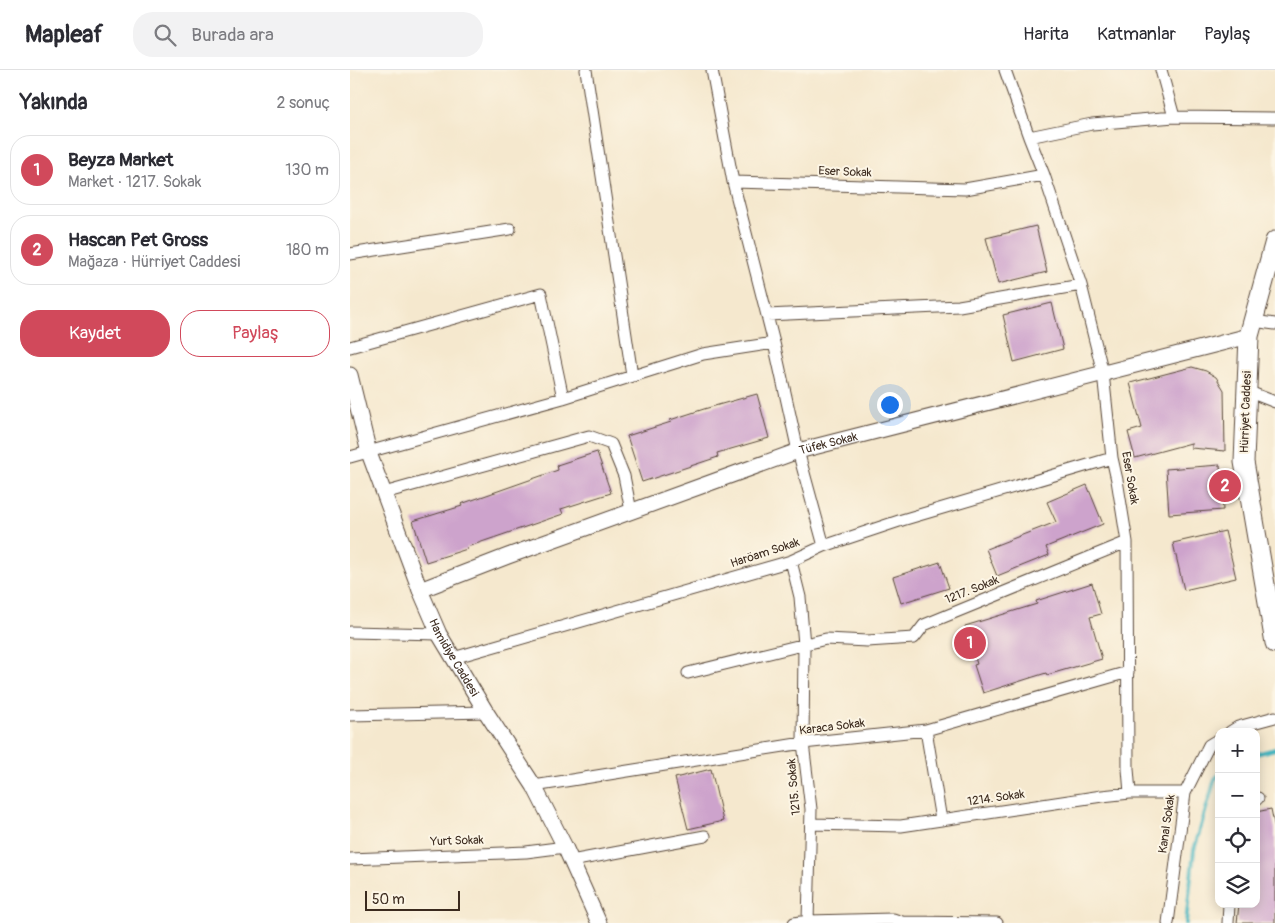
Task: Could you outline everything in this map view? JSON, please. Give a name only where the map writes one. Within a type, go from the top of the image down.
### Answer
[{"type":"main road","name":"Hürriyet Caddesi","points":[[1275,241],[1251,328],[1244,462],[1275,643]]},
{"type":"street","points":[[586,70],[632,375]]},
{"type":"street","points":[[712,70],[733,182],[774,343],[798,451],[824,546]]},
{"type":"street","name":"Eser Sokak","points":[[1005,70],[1081,284],[1103,374],[1112,458],[1127,542],[1128,769],[1130,793]]},
{"type":"street","points":[[1161,70],[1174,117]]},
{"type":"street","points":[[1029,137],[1092,124],[1174,117],[1275,118]]},
{"type":"street","name":"Eser Sokak","points":[[733,182],[965,190],[1044,176]]},
{"type":"street","points":[[350,254],[510,229]]},
{"type":"street","points":[[767,315],[958,306],[1081,284]]},
{"type":"street","points":[[350,347],[542,294],[563,398]]},
{"type":"street","points":[[1251,328],[1275,324]]},
{"type":"street","name":"Tüfek Sokak","points":[[420,590],[508,556],[798,451],[1103,374],[1251,328]]},
{"type":"street","points":[[350,457],[563,398],[703,354],[774,343]]},
{"type":"street","name":"Hamidiye Caddesi","points":[[350,375],[369,452],[420,590],[439,634],[534,786],[565,847],[599,923]]},
{"type":"street","points":[[1247,391],[1275,402]]},
{"type":"street","points":[[384,493],[589,436],[611,444],[624,476],[631,511]]},
{"type":"street","name":"Haröam Sokak","points":[[453,658],[791,561],[824,546],[902,520],[1112,458]]},
{"type":"street","name":"1217. Sokak","points":[[804,645],[826,639],[867,641],[914,638],[924,625],[1127,542]]},
{"type":"street","name":"1215. Sokak","points":[[791,561],[800,597],[804,645],[804,743],[811,809],[808,921]]},
{"type":"street","points":[[350,632],[439,634]]},
{"type":"street","points":[[688,674],[804,645]]},
{"type":"street","name":"Karaca Sokak","points":[[534,786],[804,743],[926,730],[1128,672]]},
{"type":"street","points":[[350,715],[486,712]]},
{"type":"street","points":[[1236,728],[1275,717]]},
{"type":"street","points":[[926,730],[942,820]]},
{"type":"street","name":"Kanal Sokak","points":[[1168,923],[1185,793],[1209,745],[1215,741]]},
{"type":"street","name":"1214. Sokak","points":[[811,824],[901,826],[1102,796],[1130,793],[1185,793]]},
{"type":"street","points":[[571,861],[705,836]]},
{"type":"street","name":"Yurt Sokak","points":[[350,858],[526,852],[565,847]]},
{"type":"street","points":[[1228,923],[1229,908]]},
{"type":"street","points":[[794,923],[893,919],[902,922],[997,923]]},
{"type":"building","points":[[1036,226],[1047,272],[998,284],[986,238]]},
{"type":"building","points":[[1052,303],[1063,349],[1014,362],[1003,315]]},
{"type":"building","points":[[1192,367],[1206,371],[1216,377],[1224,390],[1225,451],[1191,448],[1191,443],[1135,458],[1128,432],[1142,428],[1130,383]]},
{"type":"building","points":[[757,394],[769,438],[717,453],[718,457],[642,482],[627,436],[704,409]]},
{"type":"building","points":[[597,452],[611,493],[561,509],[563,514],[426,562],[413,521],[462,506],[461,504],[558,470],[557,465]]},
{"type":"building","points":[[1220,465],[1223,510],[1169,514],[1166,469]]},
{"type":"building","points":[[1087,485],[1103,524],[1046,547],[1049,555],[997,576],[986,549],[1056,522],[1047,502]]},
{"type":"building","points":[[1225,531],[1236,578],[1184,590],[1173,543]]},
{"type":"building","points":[[940,562],[949,588],[901,603],[893,577]]},
{"type":"building","points":[[1092,583],[1101,614],[1090,617],[1102,659],[1047,675],[1046,673],[983,693],[974,665],[977,664],[965,626],[1037,604],[1036,601]]},
{"type":"building","points":[[711,769],[723,821],[688,829],[675,778]]},
{"type":"building","points":[[1271,809],[1275,829],[1275,923],[1237,923],[1239,908],[1260,908],[1260,811]]},
{"type":"waterway","points":[[1260,753],[1275,749]]},
{"type":"waterway","points":[[1186,923],[1194,850],[1215,779]]},
{"type":"place","name":"Hascan Pet Gross","points":[[1225,486]]},
{"type":"place","name":"Beyza Market","points":[[970,643]]}]
